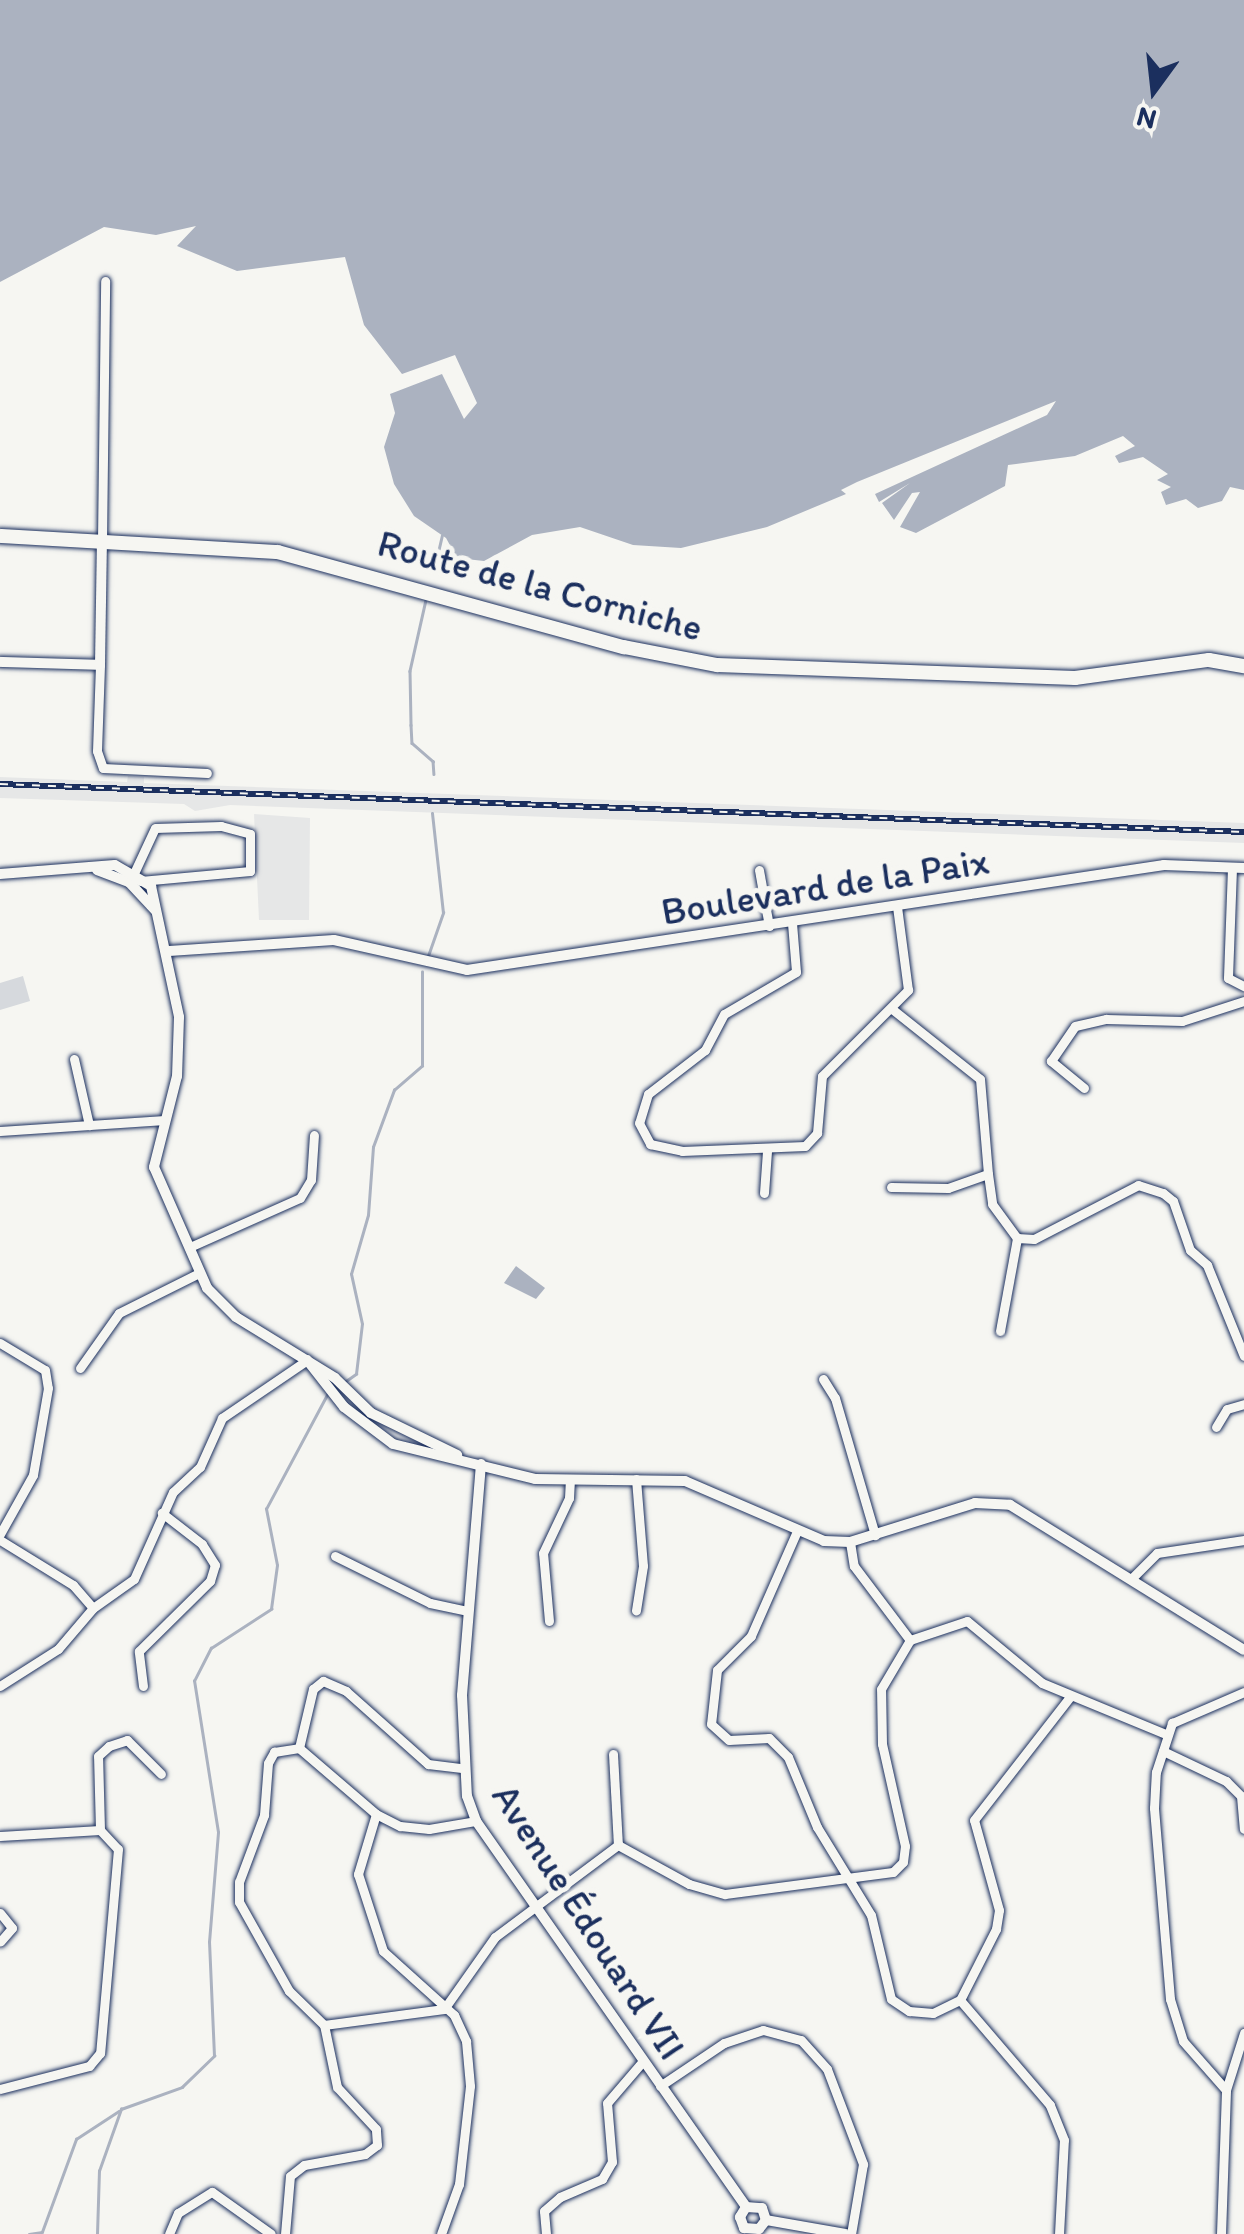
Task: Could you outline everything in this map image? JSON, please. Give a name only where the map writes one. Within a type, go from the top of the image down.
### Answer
[{"type":"main road","name":"Route de la Corniche","points":[[0,536],[278,552],[624,647],[717,665],[1075,678],[1209,660],[1244,666]]},
{"type":"street","points":[[105,281],[97,752],[103,768],[207,773]]},
{"type":"street","points":[[0,662],[100,664]]},
{"type":"street","points":[[0,874],[92,869],[137,881],[250,871],[250,834],[221,826],[154,828],[137,881]]},
{"type":"street","name":"Boulevard de la Paix","points":[[169,950],[334,940],[417,963],[484,968],[1164,865],[1238,868]]},
{"type":"street","points":[[1238,868],[1228,978],[1244,986]]},
{"type":"street","points":[[758,870],[769,926]]},
{"type":"street","points":[[137,881],[156,911],[169,950],[179,1030],[154,1167],[158,1187],[192,1246],[199,1273],[236,1317],[307,1360],[371,1413],[463,1459],[481,1464],[570,1480],[684,1481],[796,1531],[850,1542],[994,1501],[1026,1512],[1244,1650]]},
{"type":"street","points":[[792,923],[796,972],[724,1014],[706,1050],[648,1094],[638,1113],[643,1134],[661,1149],[767,1151],[806,1146],[817,1133],[822,1076],[908,990],[897,906]]},
{"type":"street","points":[[1084,1088],[1051,1061],[1075,1026],[1106,1019],[1182,1021],[1244,1001]]},
{"type":"street","points":[[892,1009],[980,1079],[992,1204],[1017,1238],[1000,1331]]},
{"type":"street","points":[[74,1060],[89,1125]]},
{"type":"street","points":[[0,1131],[165,1120]]},
{"type":"street","points":[[192,1246],[300,1198],[311,1180],[314,1135]]},
{"type":"street","points":[[764,1193],[767,1151]]},
{"type":"street","points":[[891,1187],[948,1188],[988,1174]]},
{"type":"street","points":[[1017,1238],[1034,1239],[1138,1184],[1163,1193],[1173,1201],[1190,1250],[1206,1265],[1244,1356]]},
{"type":"street","points":[[80,1368],[119,1313],[199,1273]]},
{"type":"street","points":[[0,1343],[45,1370],[48,1388],[32,1475],[0,1537],[73,1585],[93,1608]]},
{"type":"street","points":[[0,1686],[58,1649],[93,1608],[134,1579],[162,1513],[200,1466],[222,1418],[307,1360]]},
{"type":"street","points":[[823,1379],[835,1398],[875,1536]]},
{"type":"street","points":[[1216,1427],[1227,1409],[1244,1404]]},
{"type":"street","name":"Avenue Édouard VII","points":[[481,1464],[468,1611],[462,1768],[476,1820],[746,2207],[762,2208],[766,2220],[848,2234]]},
{"type":"street","points":[[636,1479],[644,1566],[636,1610]]},
{"type":"street","points":[[549,1620],[543,1553],[569,1498],[570,1480]]},
{"type":"street","points":[[143,1686],[138,1651],[210,1581],[214,1565],[202,1544],[162,1513]]},
{"type":"street","points":[[796,1531],[750,1636],[717,1670],[711,1724],[729,1740],[769,1738],[778,1744],[817,1827],[871,1915],[891,1998],[909,2011],[933,2013],[960,2000],[996,1929],[999,1910],[974,1820],[1069,1698]]},
{"type":"street","points":[[1133,1577],[1157,1553],[1244,1540]]},
{"type":"street","points":[[850,1542],[854,1566],[910,1640]]},
{"type":"street","points":[[335,1556],[430,1603],[468,1611]]},
{"type":"street","points":[[618,1845],[689,1884],[724,1894],[893,1872],[903,1862],[882,1744],[881,1689],[910,1640],[966,1621],[1069,1698],[1166,1734]]},
{"type":"street","points":[[299,1748],[313,1689],[323,1680],[346,1691],[428,1764],[462,1768]]},
{"type":"street","points":[[1226,2090],[1183,2041],[1170,2000],[1154,1808],[1166,1734],[1172,1723],[1244,1692]]},
{"type":"street","points":[[0,2089],[89,2066],[100,2052],[118,1849],[100,1830],[98,1756],[109,1746],[128,1740],[161,1774]]},
{"type":"street","points":[[476,1820],[429,1830],[376,1814],[299,1748],[274,1752],[268,1762],[264,1815],[239,1882],[239,1902],[278,1976],[306,2014],[324,2025],[444,2009],[495,1937],[618,1845]]},
{"type":"street","points":[[1163,1751],[1226,1780],[1241,1796],[1244,1828]]},
{"type":"street","points":[[613,1754],[618,1845]]},
{"type":"street","points":[[376,1814],[361,1848],[361,1890],[383,1952],[454,2014],[466,2041],[470,2086],[459,2184],[441,2234]]},
{"type":"street","points":[[0,1836],[100,1830]]},
{"type":"street","points":[[0,1913],[12,1928],[0,1942]]},
{"type":"street","points":[[960,2000],[1057,2122],[1066,2186],[1059,2234]]},
{"type":"street","points":[[285,2234],[290,2176],[304,2164],[365,2154],[377,2144],[376,2128],[336,2087],[324,2025]]},
{"type":"street","points":[[660,2086],[737,2038],[763,2030],[801,2040],[827,2069],[863,2164],[848,2234]]},
{"type":"street","points":[[1221,2234],[1226,2090],[1244,2033]]},
{"type":"street","points":[[546,2234],[544,2212],[560,2197],[602,2179],[612,2162],[607,2103],[643,2061]]},
{"type":"street","points":[[169,2234],[178,2214],[212,2192],[271,2234]]},
{"type":"street","points":[[746,2207],[740,2217],[742,2231],[759,2230],[766,2220]]},
{"type":"shaded area","points":[[0,0],[1244,0],[1244,490],[1230,487],[1222,501],[1198,508],[1186,499],[1166,505],[1161,492],[1171,487],[1157,480],[1168,474],[1143,457],[1119,463],[1115,456],[1135,446],[1123,436],[1075,456],[1008,465],[1005,486],[916,533],[900,527],[920,492],[912,493],[894,520],[882,503],[910,483],[879,502],[875,494],[1047,415],[1056,401],[857,482],[841,490],[846,494],[767,527],[681,548],[633,545],[580,527],[532,535],[484,561],[457,558],[446,538],[414,516],[394,484],[384,447],[395,413],[390,394],[442,374],[464,419],[477,403],[455,355],[402,374],[364,325],[345,257],[237,271],[177,246],[196,226],[156,235],[104,227],[0,282]]},
{"type":"shaded area","points":[[128,776],[144,777],[144,783],[1244,823],[1244,843],[230,805],[195,811],[184,804],[0,798],[0,777],[127,782]]},
{"type":"shaded area","points":[[254,814],[310,818],[309,920],[259,920]]},
{"type":"shaded area","points":[[23,976],[30,1001],[0,1010],[0,983]]},
{"type":"shaded area","points":[[516,1266],[545,1288],[536,1299],[504,1283]]},
{"type":"waterway","points":[[436,561],[442,536]]},
{"type":"waterway","points":[[426,600],[410,671],[411,725],[412,743],[433,761],[434,774]]},
{"type":"waterway","points":[[428,956],[443,913],[432,814]]},
{"type":"waterway","points":[[343,1383],[356,1374],[362,1324],[351,1274],[368,1215],[373,1147],[394,1090],[422,1066],[422,972]]},
{"type":"waterway","points":[[97,2234],[99,2171],[121,2109],[182,2087],[214,2056],[209,1942],[218,1832],[194,1681],[211,1648],[271,1609],[277,1565],[266,1509],[328,1393]]},
{"type":"waterway","points":[[29,2234],[42,2232],[76,2139],[119,2111]]},
{"type":"railway","points":[[0,784],[1244,832]]}]
